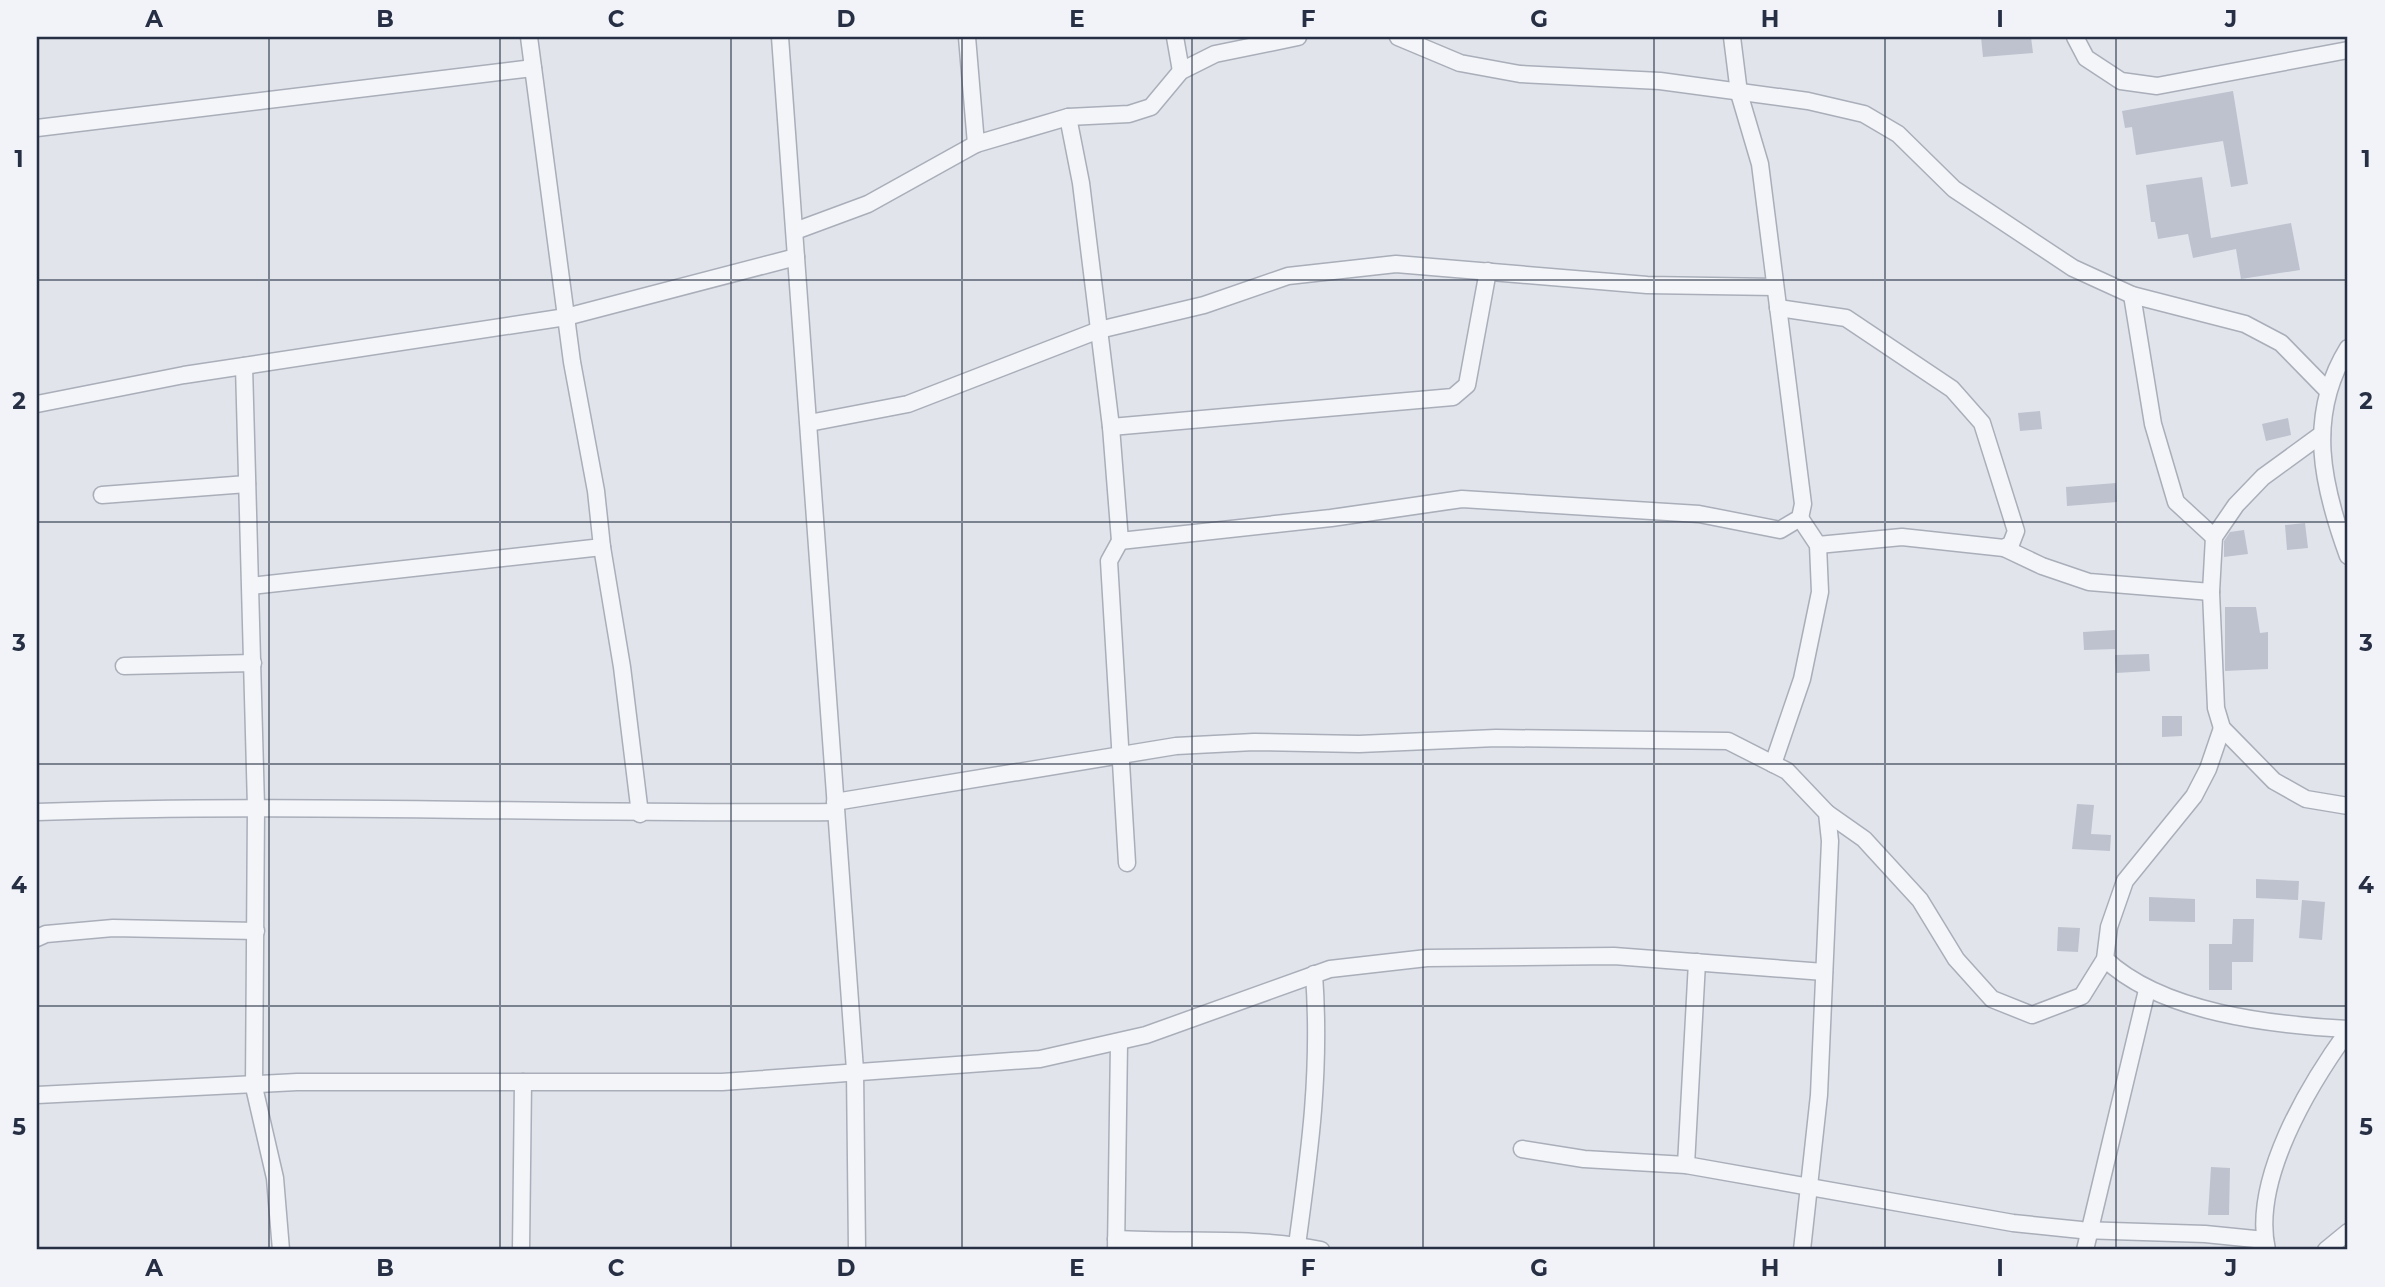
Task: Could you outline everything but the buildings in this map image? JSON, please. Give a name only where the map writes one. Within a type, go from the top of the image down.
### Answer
[{"type":"street","points":[[529,37],[566,317],[596,491],[640,814]]},
{"type":"street","points":[[780,37],[855,1070],[857,1250]]},
{"type":"street","points":[[968,37],[976,144]]},
{"type":"street","points":[[1175,37],[1181,71]]},
{"type":"street","points":[[794,231],[868,204],[976,144],[1068,117],[1129,114],[1151,107],[1181,71],[1215,54],[1298,37]]},
{"type":"street","points":[[1398,37],[1460,63],[1520,74],[1660,81],[1808,102],[1864,114],[1898,134],[1954,189],[2073,268],[2132,295],[2245,324],[2281,343],[2327,390]]},
{"type":"street","points":[[1732,37],[1739,93],[1760,164],[1803,504],[1800,518],[1818,545],[1820,592],[1802,679],[1773,764]]},
{"type":"street","points":[[2075,37],[2086,58],[2122,81],[2157,86],[2348,50]]},
{"type":"street","points":[[37,128],[533,68]]},
{"type":"street","points":[[1068,117],[1081,183],[1111,427],[1120,541],[1110,561],[1127,863]]},
{"type":"street","points":[[37,404],[244,366],[566,317],[796,257]]},
{"type":"street","points":[[809,423],[908,404],[1099,330],[1204,305],[1288,275],[1396,264],[1647,285],[1775,287]]},
{"type":"street","points":[[1111,427],[1453,397],[1467,385],[1488,271]]},
{"type":"street","points":[[2132,295],[2153,424],[2176,502],[2214,537]]},
{"type":"street","points":[[1778,308],[1846,318],[1890,344],[1952,389],[1982,422],[2016,531],[2011,544],[2004,548]]},
{"type":"street","points":[[2348,348],[2327,390],[2322,434],[2326,490],[2348,556]]},
{"type":"street","points":[[244,366],[256,807],[254,1087],[275,1178],[281,1250]]},
{"type":"street","points":[[2322,434],[2263,477],[2236,505],[2214,537],[2211,592],[2216,708],[2222,728],[2274,780],[2306,799],[2348,806]]},
{"type":"street","points":[[102,495],[247,484]]},
{"type":"street","points":[[1120,541],[1331,519],[1462,499],[1699,514],[1780,530],[1800,518]]},
{"type":"street","points":[[1818,545],[1902,537],[2004,548],[2042,566],[2089,582],[2211,592]]},
{"type":"street","points":[[251,586],[602,547]]},
{"type":"street","points":[[124,666],[253,663]]},
{"type":"street","points":[[37,811],[256,807],[640,814],[836,807],[1176,746],[1254,741],[1359,744],[1496,738],[1728,741],[1787,771],[1827,813],[1864,839],[1920,900],[1956,959],[1992,999],[2032,1015],[2082,996],[2105,960],[2109,927],[2124,881],[2193,796],[2208,769],[2222,728]]},
{"type":"street","points":[[1802,1250],[1819,1095],[1830,841],[1827,813]]},
{"type":"street","points":[[37,938],[46,934],[113,928],[256,931]]},
{"type":"street","points":[[37,1095],[254,1087],[297,1082],[722,1082],[855,1070],[1040,1059],[1119,1043],[1330,969],[1427,958],[1614,956],[1824,972]]},
{"type":"street","points":[[1522,1149],[1584,1159],[1686,1165],[2013,1223],[2092,1231],[2205,1234],[2266,1245],[2269,1187],[2286,1135],[2323,1067],[2348,1030],[2210,1010],[2147,990],[2123,976],[2105,960]]},
{"type":"street","points":[[1686,1165],[1697,962]]},
{"type":"street","points":[[1297,1245],[1316,1093],[1318,1036],[1314,974]]},
{"type":"street","points":[[2085,1250],[2092,1231],[2115,1118],[2147,990]]},
{"type":"street","points":[[1119,1043],[1116,1245],[1184,1243],[1213,1239],[1297,1245],[1321,1250]]},
{"type":"street","points":[[521,1250],[523,1082]]},
{"type":"street","points":[[2326,1250],[2348,1232]]}]
